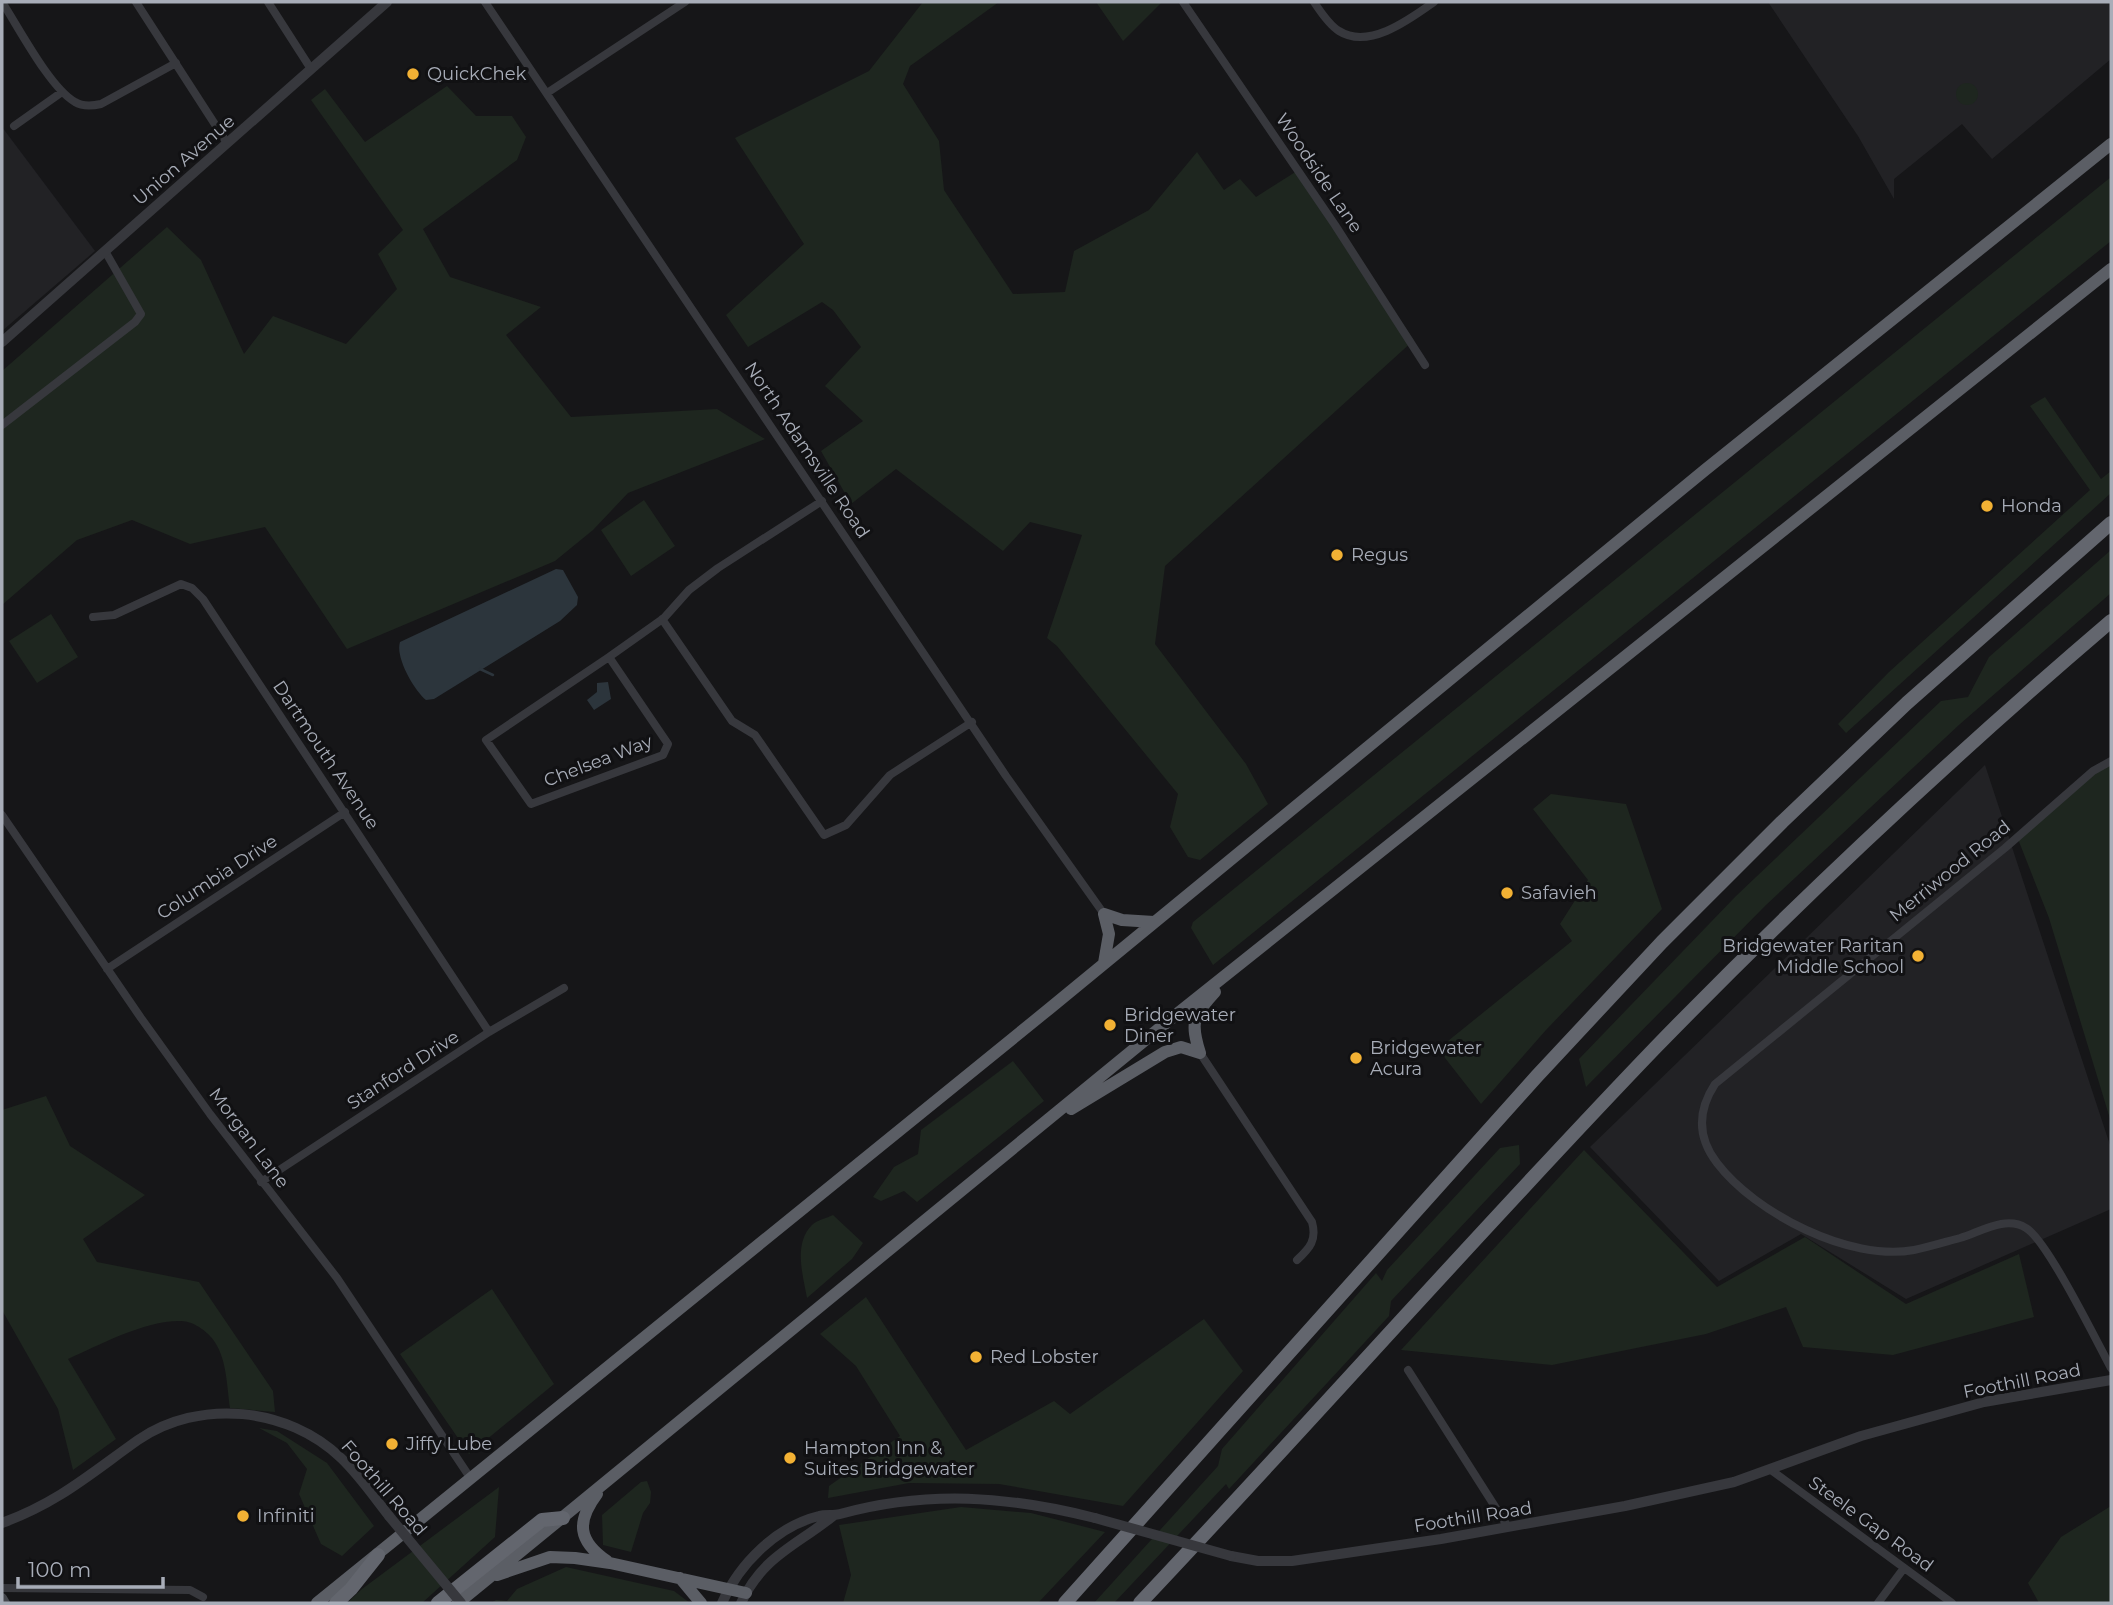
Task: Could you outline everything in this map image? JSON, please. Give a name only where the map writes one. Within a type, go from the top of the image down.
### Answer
[{"type":"highway","points":[[317,1603],[1104,963],[1704,470],[2111,144]]},
{"type":"highway","points":[[459,1603],[1248,958],[2111,269]]},
{"type":"highway","points":[[1065,1603],[1537,1076],[1662,942],[1907,702],[2111,523]]},
{"type":"highway","points":[[1140,1603],[1657,1047],[1831,875],[1970,746],[2111,621]]},
{"type":"highway","points":[[1104,914],[1122,920],[1154,922]]},
{"type":"highway","points":[[1104,914],[1110,940],[1104,963]]},
{"type":"highway","points":[[1200,1053],[1194,1033],[1198,1011],[1248,958]]},
{"type":"highway","points":[[1040,1126],[1166,1052],[1181,1047],[1200,1053]]},
{"type":"highway","points":[[607,1481],[586,1513],[583,1530],[588,1545],[610,1563]]},
{"type":"highway","points":[[438,1603],[542,1520],[563,1518]]},
{"type":"highway","points":[[336,1603],[378,1555]]},
{"type":"highway","points":[[490,1577],[550,1558],[575,1558],[728,1589],[743,1598]]},
{"type":"highway","points":[[679,1578],[701,1603]]},
{"type":"main road","points":[[2,1598],[5,1603]]},
{"type":"street","points":[[2,2],[62,92],[78,104],[101,104],[176,63]]},
{"type":"street","points":[[136,2],[227,143]]},
{"type":"street","points":[[268,2],[311,69]]},
{"type":"street","name":"Union Avenue","points":[[2,342],[387,2]]},
{"type":"street","name":"North Adamsville Road","points":[[485,2],[1027,806],[1104,914]]},
{"type":"street","points":[[547,93],[685,2]]},
{"type":"street","name":"Woodside Lane","points":[[1183,2],[1335,225],[1425,365]]},
{"type":"street","points":[[1314,2],[1337,30],[1361,36],[1383,33],[1402,24],[1434,2]]},
{"type":"street","points":[[14,126],[62,92]]},
{"type":"street","points":[[2,425],[135,322],[141,314],[105,251]]},
{"type":"street","name":"Chelsea Way","points":[[609,657],[668,744],[663,755],[531,804],[486,740],[662,619],[689,590],[718,568],[822,501]]},
{"type":"street","name":"Dartmouth Avenue","points":[[93,617],[114,615],[174,586],[186,585],[192,588],[203,600],[345,812],[489,1032]]},
{"type":"street","points":[[662,619],[732,721],[755,734],[824,835],[846,825],[890,775],[972,722]]},
{"type":"street","name":"Merriwood Road","points":[[2111,761],[2093,771],[2005,848],[1716,1084],[1707,1097],[1702,1119],[1706,1144],[1712,1157],[1730,1178],[1759,1202],[1805,1229],[1866,1249],[1911,1251],[1991,1227],[2017,1224],[2032,1233],[2045,1250],[2111,1368]]},
{"type":"street","name":"Columbia Drive","points":[[107,969],[345,812]]},
{"type":"street","name":"Morgan Lane","points":[[2,815],[107,969],[261,1182],[337,1278],[471,1479]]},
{"type":"street","name":"Stanford Drive","points":[[261,1182],[489,1032],[564,988]]},
{"type":"street","points":[[1200,1053],[1307,1210],[1315,1233],[1313,1243],[1297,1260]]},
{"type":"street","points":[[1408,1370],[1508,1527]]},
{"type":"street","name":"Foothill Road","points":[[743,1598],[771,1560],[787,1547],[833,1516],[872,1505],[907,1500],[958,1498],[1028,1503],[1095,1518],[1231,1556],[1258,1561],[1292,1561],[1508,1527],[1625,1506],[1734,1482],[1861,1436],[1984,1402],[2111,1380]]},
{"type":"street","name":"Foothill Road","points":[[2,1523],[44,1506],[64,1494],[157,1429],[191,1417],[234,1413],[282,1423],[324,1445],[341,1458],[459,1603]]},
{"type":"street","name":"Steele Gap Road","points":[[1771,1470],[1952,1603]]},
{"type":"street","name":"Foothill Road","points":[[722,1603],[728,1589],[743,1569],[773,1539],[822,1515],[833,1516]]},
{"type":"street","points":[[1878,1603],[1904,1568]]},
{"type":"street","points":[[2,1588],[190,1590],[203,1597]]},
{"type":"shaded area","points":[[923,2],[999,2],[910,66],[903,84],[939,141],[944,190],[1013,294],[1065,292],[1074,251],[1149,210],[1197,152],[1224,190],[1240,179],[1256,197],[1297,171],[1414,340],[1165,566],[1155,644],[1246,764],[1268,804],[1200,860],[1188,857],[1170,827],[1178,794],[1057,646],[1047,638],[1082,535],[1030,522],[1003,551],[896,469],[851,504],[821,451],[863,421],[825,386],[861,347],[833,310],[822,302],[748,347],[726,315],[804,244],[735,138],[869,71]]},
{"type":"shaded area","points":[[1096,2],[1161,2],[1161,3],[1123,41]]},
{"type":"shaded area","points":[[1768,2],[2111,2],[2111,59],[1992,159],[1962,124],[1894,179],[1894,199],[1858,136]]},
{"type":"shaded area","points":[[1967,83],[1975,86],[1978,94],[1975,102],[1967,105],[1959,102],[1956,94],[1959,86]]},
{"type":"shaded area","points":[[447,86],[476,116],[512,116],[526,137],[517,160],[423,229],[450,277],[541,307],[506,335],[571,417],[717,409],[765,439],[628,493],[593,530],[555,561],[347,649],[265,527],[190,544],[132,520],[77,540],[2,605],[2,371],[167,227],[201,260],[244,354],[273,316],[346,344],[397,289],[378,254],[403,230],[311,100],[325,89],[365,142]]},
{"type":"shaded area","points":[[2,127],[95,251],[2,331]]},
{"type":"shaded area","points":[[2111,177],[2111,241],[1213,965],[1191,928],[1193,922]]},
{"type":"shaded area","points":[[2045,397],[2101,479],[2111,471],[2111,493],[1846,733],[1838,724],[1889,672],[2090,490],[2030,406]]},
{"type":"shaded area","points":[[644,500],[675,546],[631,576],[601,530]]},
{"type":"shaded area","points":[[2111,550],[2111,593],[1960,724],[1766,905],[1586,1087],[1579,1059],[1736,896],[1941,701],[1968,697],[1989,657]]},
{"type":"shaded area","points":[[556,569],[563,570],[578,597],[577,605],[560,621],[434,699],[426,700],[421,695],[403,664],[400,642]]},
{"type":"shaded area","points":[[51,614],[78,657],[37,683],[9,641]]},
{"type":"shaded area","points":[[608,682],[611,699],[594,710],[587,700],[597,692],[597,683]]},
{"type":"shaded area","points":[[2111,762],[2111,1122],[2049,918],[2016,834]]},
{"type":"shaded area","name":"Bridgewater Raritan Middle School","points":[[1985,765],[2111,1148],[2111,1209],[1906,1299],[1801,1234],[1719,1281],[1590,1147]]},
{"type":"shaded area","points":[[1551,794],[1626,804],[1662,909],[1546,1030],[1481,1104],[1438,1049],[1572,941],[1560,924],[1588,880],[1533,809]]},
{"type":"shaded area","points":[[1013,1061],[1044,1101],[917,1202],[904,1191],[881,1201],[873,1197],[894,1167],[918,1154],[921,1130]]},
{"type":"shaded area","points":[[46,1096],[70,1146],[145,1195],[83,1239],[97,1262],[199,1282],[273,1391],[275,1412],[230,1408],[220,1351],[201,1328],[181,1321],[153,1325],[123,1334],[68,1359],[116,1439],[73,1470],[58,1409],[2,1310],[2,1110]]},
{"type":"shaded area","points":[[1519,1145],[1520,1164],[1391,1301],[1389,1316],[1229,1489],[1226,1484],[1114,1603],[1094,1603],[1218,1466],[1222,1449],[1376,1273],[1382,1281],[1387,1270],[1500,1148]]},
{"type":"shaded area","points":[[1584,1150],[1717,1287],[1805,1237],[1906,1304],[2019,1254],[2034,1317],[1893,1355],[1803,1347],[1786,1307],[1706,1334],[1552,1365],[1401,1350]]},
{"type":"shaded area","points":[[833,1215],[863,1243],[852,1259],[807,1298],[801,1260],[803,1241],[812,1225]]},
{"type":"shaded area","points":[[492,1289],[554,1384],[469,1454],[400,1354]]},
{"type":"shaded area","points":[[866,1297],[966,1450],[1054,1401],[1070,1414],[1204,1319],[1243,1371],[1123,1506],[999,1484],[909,1483],[828,1498],[829,1486],[900,1436],[856,1366],[820,1334]]},
{"type":"shaded area","points":[[259,1428],[277,1431],[327,1463],[374,1526],[342,1556],[321,1544],[299,1494],[307,1469],[287,1443]]},
{"type":"shaded area","points":[[647,1481],[651,1492],[650,1503],[643,1513],[631,1552],[603,1545],[602,1515],[641,1482]]},
{"type":"shaded area","points":[[499,1487],[495,1537],[422,1603],[347,1603],[362,1589]]},
{"type":"shaded area","points":[[2111,1506],[2111,1603],[2039,1603],[2028,1583],[2061,1537]]},
{"type":"shaded area","points":[[961,1507],[1031,1513],[1105,1532],[1038,1603],[843,1603],[851,1575],[839,1525]]},
{"type":"shaded area","points":[[566,1567],[674,1591],[690,1603],[491,1603],[496,1600],[507,1601],[517,1589]]},
{"type":"waterway","points":[[480,669],[493,675]]},
{"type":"place","name":"QuickChek","points":[[413,74]]},
{"type":"place","name":"Honda","points":[[1987,506]]},
{"type":"place","name":"Regus","points":[[1337,555]]},
{"type":"place","name":"Safavieh","points":[[1507,893]]},
{"type":"place","name":"Bridgewater Raritan Middle School","points":[[1918,956]]},
{"type":"place","name":"Bridgewater Diner","points":[[1110,1025]]},
{"type":"place","name":"Bridgewater Acura","points":[[1356,1058]]},
{"type":"place","name":"Red Lobster","points":[[976,1357]]},
{"type":"place","name":"Jiffy Lube","points":[[392,1444]]},
{"type":"place","name":"Hampton Inn & Suites Bridgewater","points":[[790,1458]]},
{"type":"place","name":"Infiniti","points":[[243,1516]]}]
